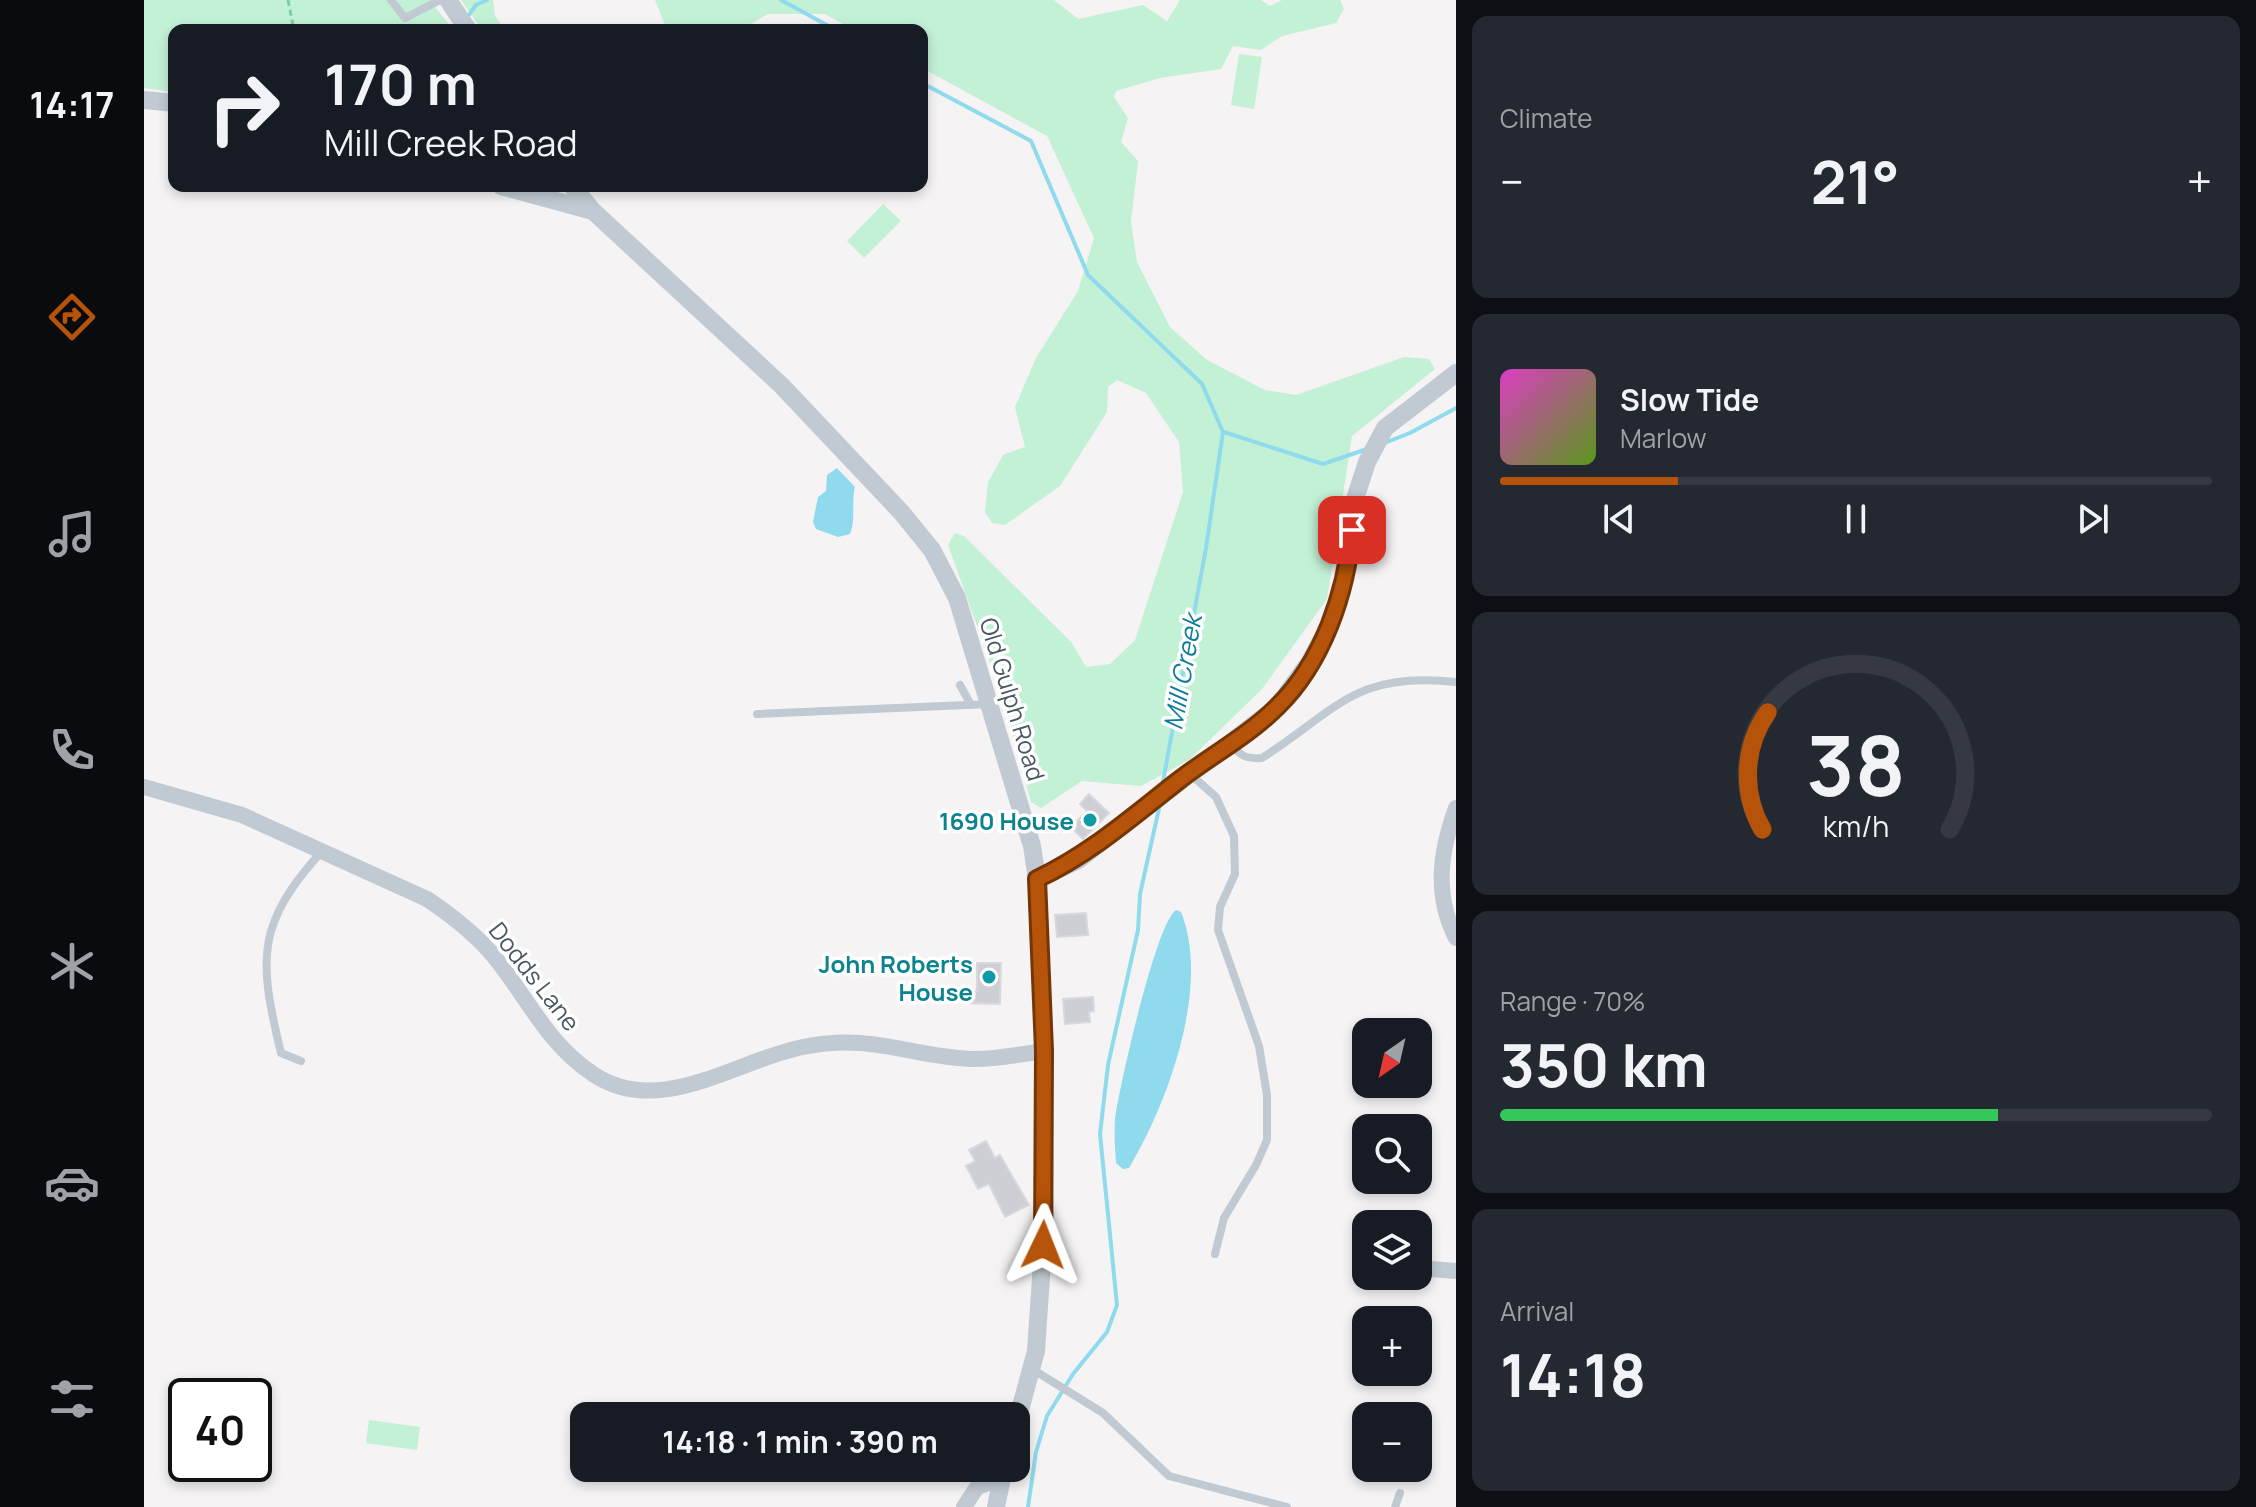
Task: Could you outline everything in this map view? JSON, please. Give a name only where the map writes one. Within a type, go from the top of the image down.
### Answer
[{"type":"street","points":[[144,100],[168,102]]},
{"type":"street","points":[[523,192],[593,211]]},
{"type":"street","name":"Old Gulph Road","points":[[577,192],[593,211],[781,385],[902,513],[932,550],[957,598],[1032,846],[1037,879],[1044,1051],[1045,1219],[1036,1351],[1022,1402]]},
{"type":"street","points":[[1037,879],[1078,860],[1277,707],[1309,663],[1331,622],[1349,560],[1355,499],[1385,428],[1456,373]]},
{"type":"street","name":"Dodds Lane","points":[[144,787],[211,804],[324,850],[394,881],[452,915],[493,955],[554,1041],[588,1070],[614,1085],[635,1090],[676,1089],[773,1055],[844,1041],[868,1041],[973,1059],[1044,1051]]},
{"type":"street","points":[[1456,808],[1440,874],[1442,898],[1456,938]]},
{"type":"street","points":[[1432,1269],[1456,1271]]},
{"type":"street","points":[[964,1507],[977,1487],[986,1482]]},
{"type":"street","points":[[996,1507],[1001,1482]]},
{"type":"lane","points":[[391,0],[405,18],[440,0]]},
{"type":"lane","points":[[1230,743],[1238,754],[1248,759],[1262,758],[1341,700],[1399,680],[1456,682]]},
{"type":"lane","points":[[960,685],[971,705]]},
{"type":"lane","points":[[757,714],[991,704]]},
{"type":"lane","points":[[1181,778],[1216,797],[1234,836],[1235,874],[1220,907],[1218,930],[1259,1046],[1267,1095],[1267,1140],[1256,1165],[1224,1218],[1215,1254]]},
{"type":"lane","points":[[301,1061],[281,1053],[267,963],[267,942],[280,904],[293,884],[324,850]]},
{"type":"lane","points":[[1031,1369],[1103,1413],[1169,1476],[1287,1507]]},
{"type":"lane","points":[[1395,1507],[1400,1493]]},
{"type":"path","points":[[288,0],[292,24]]},
{"type":"green space","points":[[144,0],[430,0],[448,24],[168,24],[168,91],[144,88]]},
{"type":"green space","points":[[461,0],[493,0],[495,16],[501,24],[478,24]]},
{"type":"green space","points":[[655,0],[1054,0],[1078,19],[1143,5],[1167,21],[1180,0],[1261,0],[1270,6],[1282,0],[1340,0],[1344,9],[1336,23],[1282,36],[1261,50],[1233,46],[1221,69],[1160,78],[1116,91],[1114,97],[1128,118],[1121,142],[1138,161],[1131,222],[1137,262],[1170,327],[1207,360],[1265,390],[1296,395],[1404,357],[1429,359],[1435,369],[1352,436],[1327,599],[1262,689],[1189,760],[1141,786],[1082,781],[1041,808],[1031,802],[1005,704],[948,545],[955,533],[964,536],[1072,643],[1086,667],[1110,664],[1135,640],[1183,492],[1179,442],[1146,393],[1117,380],[1108,387],[1107,412],[1060,486],[1005,525],[992,523],[985,512],[988,482],[1003,455],[1025,447],[1015,407],[1036,358],[1078,291],[1094,238],[1047,136],[928,71],[928,24],[843,24],[825,14],[768,14],[751,24],[665,24]]},
{"type":"green space","points":[[1239,54],[1262,57],[1254,109],[1231,105]]},
{"type":"green space","points":[[883,204],[901,221],[864,258],[847,241]]},
{"type":"green space","points":[[369,1420],[420,1427],[417,1450],[366,1443]]},
{"type":"water","points":[[837,468],[855,487],[850,534],[838,537],[816,529],[813,522],[818,497],[826,491],[827,475]]},
{"type":"water","points":[[1176,910],[1181,912],[1189,942],[1191,974],[1181,1043],[1158,1111],[1129,1168],[1123,1169],[1116,1163],[1118,1102],[1149,974],[1168,921]]},
{"type":"building","name":"1690 House","points":[[1089,794],[1109,813],[1083,839],[1071,827],[1087,811],[1080,804]]},
{"type":"building","points":[[1086,913],[1088,935],[1057,937],[1055,915]]},
{"type":"building","name":"John Roberts House","points":[[977,963],[1001,963],[1000,1004],[965,1003],[965,990],[977,991]]},
{"type":"building","points":[[1093,997],[1094,1011],[1089,1012],[1090,1022],[1065,1024],[1063,999]]},
{"type":"building","points":[[986,1141],[995,1158],[1000,1155],[1029,1205],[1005,1217],[989,1184],[978,1189],[966,1166],[975,1161],[969,1150]]},
{"type":"waterway","name":"Mill Creek","points":[[466,19],[476,5],[487,0]]},
{"type":"waterway","name":"Mill Creek","points":[[781,0],[825,24]]},
{"type":"waterway","name":"Mill Creek","points":[[928,86],[1031,141],[1088,275],[1202,384],[1223,432],[1206,548],[1162,787]]},
{"type":"waterway","points":[[1387,442],[1456,408]]},
{"type":"waterway","points":[[1224,432],[1323,464],[1367,449]]},
{"type":"waterway","name":"Mill Creek","points":[[1028,1507],[1036,1452],[1047,1416],[1073,1374],[1107,1332],[1117,1305],[1100,1134],[1108,1065],[1138,930],[1140,894],[1160,804]]},
{"type":"place","name":"1690 House","points":[[1090,820]]},
{"type":"place","name":"John Roberts House","points":[[989,977]]},
{"type":"route","points":[[1043,1245],[1044,1051],[1037,879],[1078,860],[1277,707],[1309,663],[1331,622],[1342,593],[1352,530]]}]
